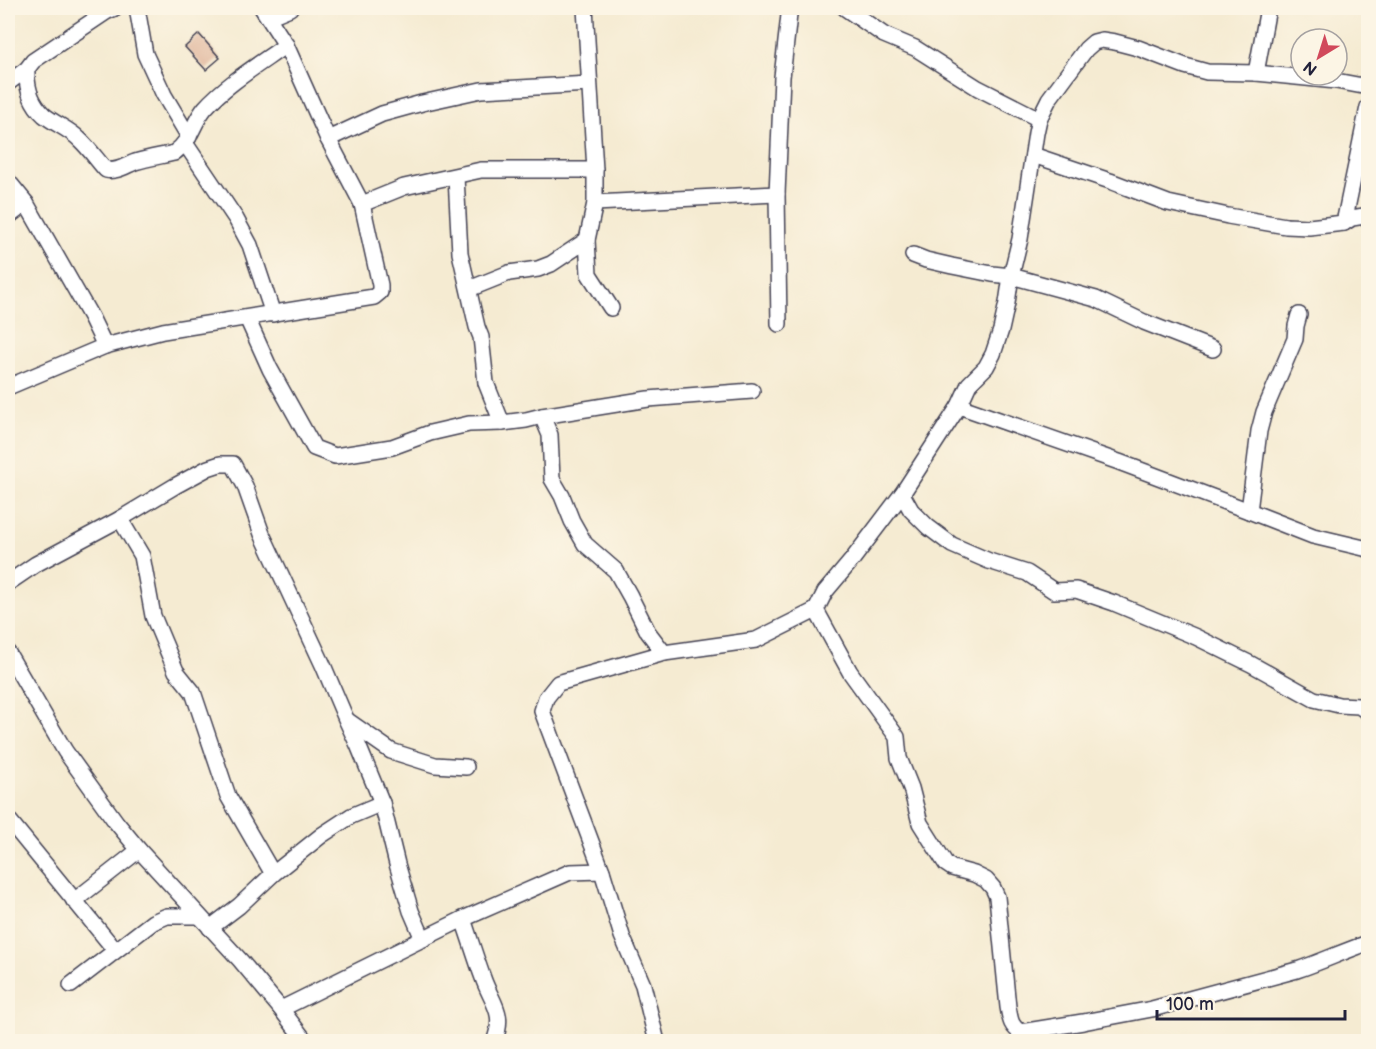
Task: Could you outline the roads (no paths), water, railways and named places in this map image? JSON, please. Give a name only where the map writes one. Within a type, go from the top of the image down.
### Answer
[{"type":"street","points":[[137,8],[145,54],[187,140],[250,245],[273,314]]},
{"type":"street","points":[[8,387],[105,346],[163,331],[374,297],[380,292],[362,204],[328,139],[286,45],[265,12],[290,8]]},
{"type":"street","points":[[585,8],[595,170],[595,202],[587,240],[589,274],[611,308]]},
{"type":"street","points":[[779,324],[777,194],[782,77],[789,15],[786,8]]},
{"type":"street","points":[[845,8],[884,35],[915,48],[978,88],[1040,119]]},
{"type":"street","points":[[1256,73],[1268,8]]},
{"type":"street","points":[[8,83],[27,69],[33,61],[108,9]]},
{"type":"street","points":[[657,1041],[643,985],[622,936],[602,872],[542,711],[546,698],[558,683],[664,652],[756,640],[816,610],[825,592],[902,494],[959,406],[969,384],[986,367],[993,354],[1001,330],[1020,239],[1040,119],[1049,99],[1086,49],[1094,42],[1102,40],[1138,48],[1207,72],[1256,73],[1364,86],[1368,105],[1344,223]]},
{"type":"street","points":[[27,69],[26,82],[34,103],[45,115],[81,140],[106,170],[111,171],[135,162],[174,153],[187,140],[205,108],[225,90],[286,45]]},
{"type":"street","points":[[328,139],[382,114],[471,92],[589,84]]},
{"type":"street","points":[[1033,155],[1168,203],[1204,212],[1309,227],[1344,223],[1352,218],[1364,216],[1368,218]]},
{"type":"street","points":[[362,204],[404,187],[481,170],[595,170]]},
{"type":"street","points":[[456,177],[460,253],[481,337],[486,383],[502,423]]},
{"type":"street","points":[[8,181],[26,203],[91,316],[105,346]]},
{"type":"street","points":[[595,202],[777,194]]},
{"type":"street","points":[[8,217],[26,203]]},
{"type":"street","points":[[469,289],[509,273],[538,270],[587,240]]},
{"type":"street","points":[[913,255],[979,272],[1011,276],[1096,299],[1144,322],[1213,349]]},
{"type":"street","points":[[1249,511],[1259,430],[1264,412],[1295,339],[1299,315]]},
{"type":"street","points":[[247,318],[270,369],[314,448],[335,456],[392,447],[440,430],[469,424],[526,420],[648,399],[752,391]]},
{"type":"street","points":[[959,406],[1119,462],[1313,536],[1368,549]]},
{"type":"street","points":[[542,416],[550,435],[552,479],[572,521],[585,544],[616,571],[648,632],[664,652]]},
{"type":"street","points":[[8,583],[79,540],[208,468],[220,464],[233,464],[245,486],[262,534],[323,665],[382,803],[411,911],[423,939]]},
{"type":"street","points":[[902,494],[911,510],[928,527],[952,544],[989,561],[1027,573],[1054,591],[1076,590],[1166,624],[1251,664],[1314,699],[1339,705],[1359,706],[1368,712]]},
{"type":"street","points":[[120,519],[142,556],[153,616],[176,671],[193,692],[228,796],[273,874]]},
{"type":"street","points":[[816,610],[850,672],[897,737],[898,758],[911,788],[920,823],[946,864],[986,880],[993,888],[997,897],[1008,1007],[1011,1023],[1015,1029],[1021,1032],[1152,1009],[1255,983],[1319,963],[1368,943]]},
{"type":"street","points":[[8,653],[65,752],[90,788],[139,850],[240,960],[306,1041]]},
{"type":"street","points":[[346,719],[391,751],[435,765],[466,767]]},
{"type":"street","points":[[210,928],[321,835],[351,816],[382,803]]},
{"type":"street","points":[[8,819],[115,950]]},
{"type":"street","points":[[74,901],[139,850]]},
{"type":"street","points":[[281,1009],[463,919],[570,872],[602,872]]},
{"type":"street","points":[[70,984],[153,922],[167,916],[199,916]]},
{"type":"street","points":[[463,919],[483,980],[495,1001],[498,1012],[499,1030],[494,1041]]}]
